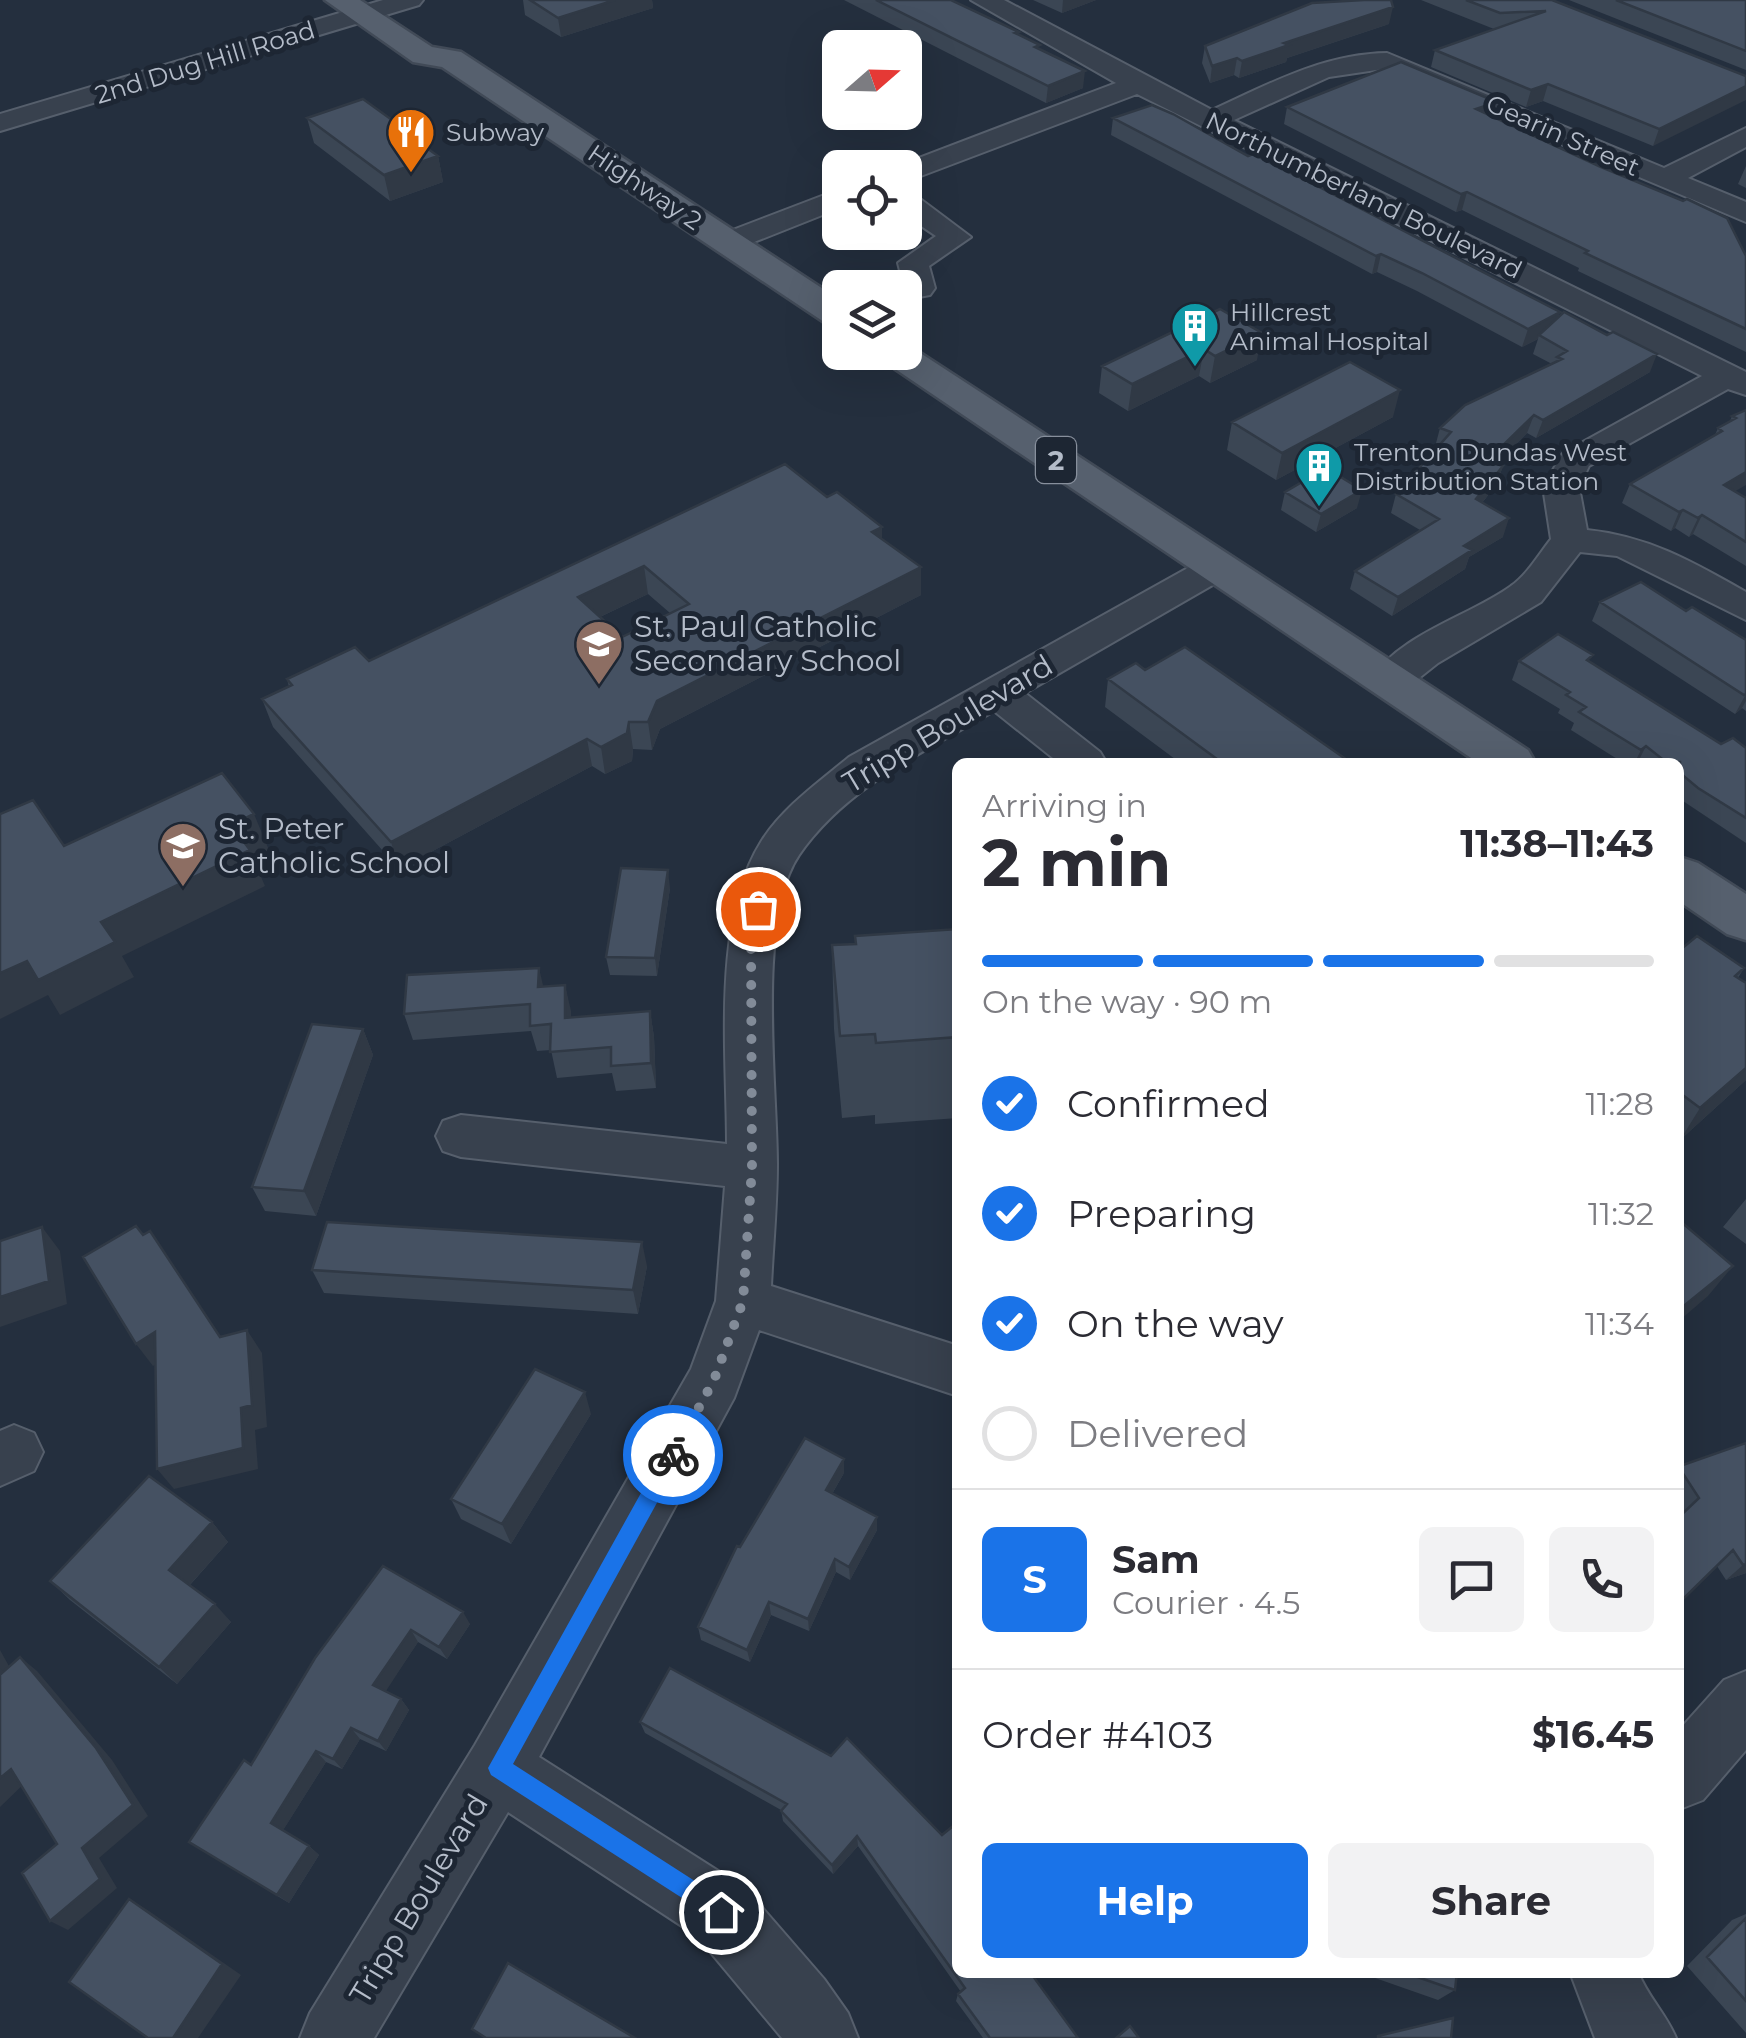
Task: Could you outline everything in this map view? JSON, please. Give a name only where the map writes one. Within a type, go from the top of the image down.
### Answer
[{"type":"main road","name":"Highway 2","points":[[376,4],[424,56],[450,58],[822,304]]},
{"type":"main road","name":"2","points":[[922,370],[1505,758]]},
{"type":"main road","points":[[1684,879],[1746,920]]},
{"type":"street","name":"Northumberland Boulevard","points":[[984,0],[1060,37],[1138,84],[1737,380]]},
{"type":"street","name":"2nd Dug Hill Road","points":[[0,124],[376,4]]},
{"type":"street","name":"Gearin Street","points":[[1212,120],[1336,66],[1388,61],[1746,213]]},
{"type":"street","points":[[922,167],[1138,84]]},
{"type":"street","points":[[1664,179],[1746,136]]},
{"type":"street","points":[[728,242],[822,205]]},
{"type":"street","points":[[915,270],[913,263],[956,241],[956,237],[922,213]]},
{"type":"street","points":[[1390,681],[1424,654],[1528,593],[1570,540],[1562,487],[1575,460],[1737,380]]},
{"type":"street","points":[[1570,540],[1624,545],[1687,574],[1746,608]]},
{"type":"street","name":"Tripp Boulevard","points":[[335,2038],[498,1768],[714,1380],[743,1301],[752,1168],[751,936],[780,850],[824,802],[864,767],[1218,567]]},
{"type":"street","points":[[996,691],[1080,758]]},
{"type":"street","points":[[462,1136],[752,1168]]},
{"type":"street","points":[[743,1301],[952,1369]]},
{"type":"street","points":[[1684,1772],[1746,1702]]},
{"type":"street","points":[[498,1768],[721,1912],[800,2003],[823,2038]]},
{"type":"street","points":[[1606,1978],[1619,2013],[1641,2038]]},
{"type":"building","points":[[530,0],[615,0],[558,18]]},
{"type":"building","points":[[876,0],[951,0],[1019,32],[1015,33],[1040,45],[1035,47],[1085,71],[1048,86]]},
{"type":"building","points":[[1391,0],[1393,7],[1242,61],[1237,58],[1212,66],[1205,46],[1312,3]]},
{"type":"building","points":[[1466,0],[1552,0],[1746,76],[1746,86],[1659,129],[1548,84],[1531,90],[1435,50],[1546,11],[1500,13]]},
{"type":"building","points":[[1616,0],[1746,0],[1746,51]]},
{"type":"building","points":[[1401,62],[1497,102],[1476,109],[1601,167],[1727,218],[1746,256],[1746,329],[1287,107]]},
{"type":"building","points":[[363,99],[438,156],[384,175],[307,118]]},
{"type":"building","points":[[1152,105],[1560,312],[1528,329],[1422,273],[1381,254],[1376,256],[1113,118]]},
{"type":"building","points":[[1220,309],[1262,333],[1215,356],[1204,349],[1132,384],[1102,366]]},
{"type":"building","points":[[1564,312],[1607,335],[1613,332],[1657,354],[1543,420],[1534,415],[1487,461],[1503,466],[1476,499],[1509,518],[1464,546],[1472,550],[1398,597],[1355,571],[1439,519],[1396,494],[1451,432],[1440,428],[1465,405],[1562,359],[1557,357],[1567,351],[1539,335]]},
{"type":"building","points":[[1350,362],[1400,390],[1282,453],[1232,422]]},
{"type":"building","points":[[1746,410],[1746,472],[1724,485],[1746,498],[1746,542],[1702,515],[1698,518],[1683,510],[1679,512],[1630,484],[1722,431],[1718,428]]},
{"type":"building","points":[[785,464],[827,497],[837,492],[882,527],[872,532],[921,567],[657,701],[648,722],[629,722],[627,733],[601,747],[587,739],[391,842],[262,699],[292,685],[287,679],[355,647],[369,661]],"holes":[[[644,566],[689,604],[622,637],[578,597]]]},
{"type":"building","points":[[1326,468],[1362,490],[1321,514],[1285,492]]},
{"type":"building","points":[[1641,582],[1686,611],[1692,607],[1746,640],[1746,694],[1600,602]]},
{"type":"building","points":[[1558,634],[1593,655],[1587,660],[1721,744],[1733,738],[1746,748],[1746,818],[1684,776],[1684,758],[1661,758],[1646,746],[1641,750],[1579,712],[1586,707],[1566,695],[1570,692],[1519,661]]},
{"type":"building","points":[[1185,647],[1344,758],[1216,758],[1108,679],[1136,663],[1145,670]]},
{"type":"building","points":[[222,773],[254,814],[231,825],[250,850],[101,922],[115,942],[38,980],[27,961],[0,973],[0,814],[33,800],[64,846]]},
{"type":"building","points":[[621,868],[668,870],[655,958],[606,957]]},
{"type":"building","points":[[952,929],[952,1037],[876,1043],[875,1034],[840,1036],[832,945],[856,944],[855,936]]},
{"type":"building","points":[[1697,936],[1744,968],[1735,976],[1746,983],[1746,1068],[1700,1108],[1684,1096],[1684,947]]},
{"type":"building","points":[[539,968],[538,987],[565,985],[565,1018],[650,1011],[651,1063],[611,1066],[611,1047],[550,1052],[551,1024],[530,1026],[530,1004],[404,1014],[407,975]]},
{"type":"building","points":[[312,1024],[363,1029],[304,1191],[252,1187]]},
{"type":"building","points":[[327,1222],[642,1242],[633,1290],[312,1270]]},
{"type":"building","points":[[1684,1224],[1733,1266],[1684,1306]]},
{"type":"building","points":[[136,1226],[143,1235],[150,1231],[220,1337],[247,1330],[252,1405],[241,1408],[243,1448],[157,1469],[155,1332],[136,1344],[83,1257]]},
{"type":"building","points":[[42,1227],[49,1281],[0,1297],[0,1241]]},
{"type":"building","points":[[535,1369],[585,1392],[502,1524],[451,1499]]},
{"type":"building","points":[[805,1438],[844,1459],[826,1490],[877,1517],[849,1567],[835,1559],[808,1619],[769,1602],[747,1650],[698,1627],[737,1546],[740,1547]]},
{"type":"building","points":[[1746,1443],[1746,1564],[1733,1550],[1684,1598],[1684,1512],[1699,1498],[1684,1475],[1684,1465]]},
{"type":"building","points":[[149,1476],[212,1522],[169,1570],[215,1604],[159,1667],[50,1581]]},
{"type":"building","points":[[383,1566],[463,1612],[439,1647],[411,1630],[373,1685],[401,1699],[378,1741],[351,1728],[333,1759],[316,1751],[271,1823],[309,1846],[277,1895],[189,1842],[244,1760],[251,1765],[315,1658]]},
{"type":"building","points":[[20,1657],[96,1748],[133,1805],[82,1848],[100,1879],[50,1921],[22,1873],[57,1844],[11,1769],[0,1778],[0,1669],[2,1673]]},
{"type":"building","points":[[670,1668],[831,1756],[847,1738],[942,1835],[952,1827],[952,1970],[857,1836],[832,1865],[781,1811],[787,1804],[640,1722]]},
{"type":"building","points":[[129,1899],[222,1964],[173,2038],[148,2038],[69,1982]]},
{"type":"building","points":[[1746,1918],[1746,2001],[1707,1957]]},
{"type":"building","points":[[508,1963],[635,2038],[486,2038],[472,2029]]},
{"type":"building","points":[[958,1978],[1034,1978],[1078,2038],[990,2038],[958,1994],[965,1988]]},
{"type":"building","points":[[1420,1978],[1456,1978],[1455,1990]]},
{"type":"building","points":[[1453,2018],[1451,2038],[1378,2038],[1378,2036]]},
{"type":"building","points":[[1130,2026],[1139,2038],[1116,2038]]},
{"type":"way so far","points":[[673,1455],[714,1380],[743,1301],[752,1168],[751,936],[758,909]]},
{"type":"place","name":"Subway","points":[[411,174]]},
{"type":"place","name":"Hillcrest Animal Hospital","points":[[1195,368]]},
{"type":"place","name":"Trenton Dundas West Distribution Station","points":[[1319,508]]},
{"type":"place","name":"St. Paul Catholic Secondary School","points":[[599,686]]},
{"type":"place","name":"St. Peter Catholic School","points":[[183,888]]},
{"type":"route","points":[[673,1455],[498,1768],[721,1912]]}]
